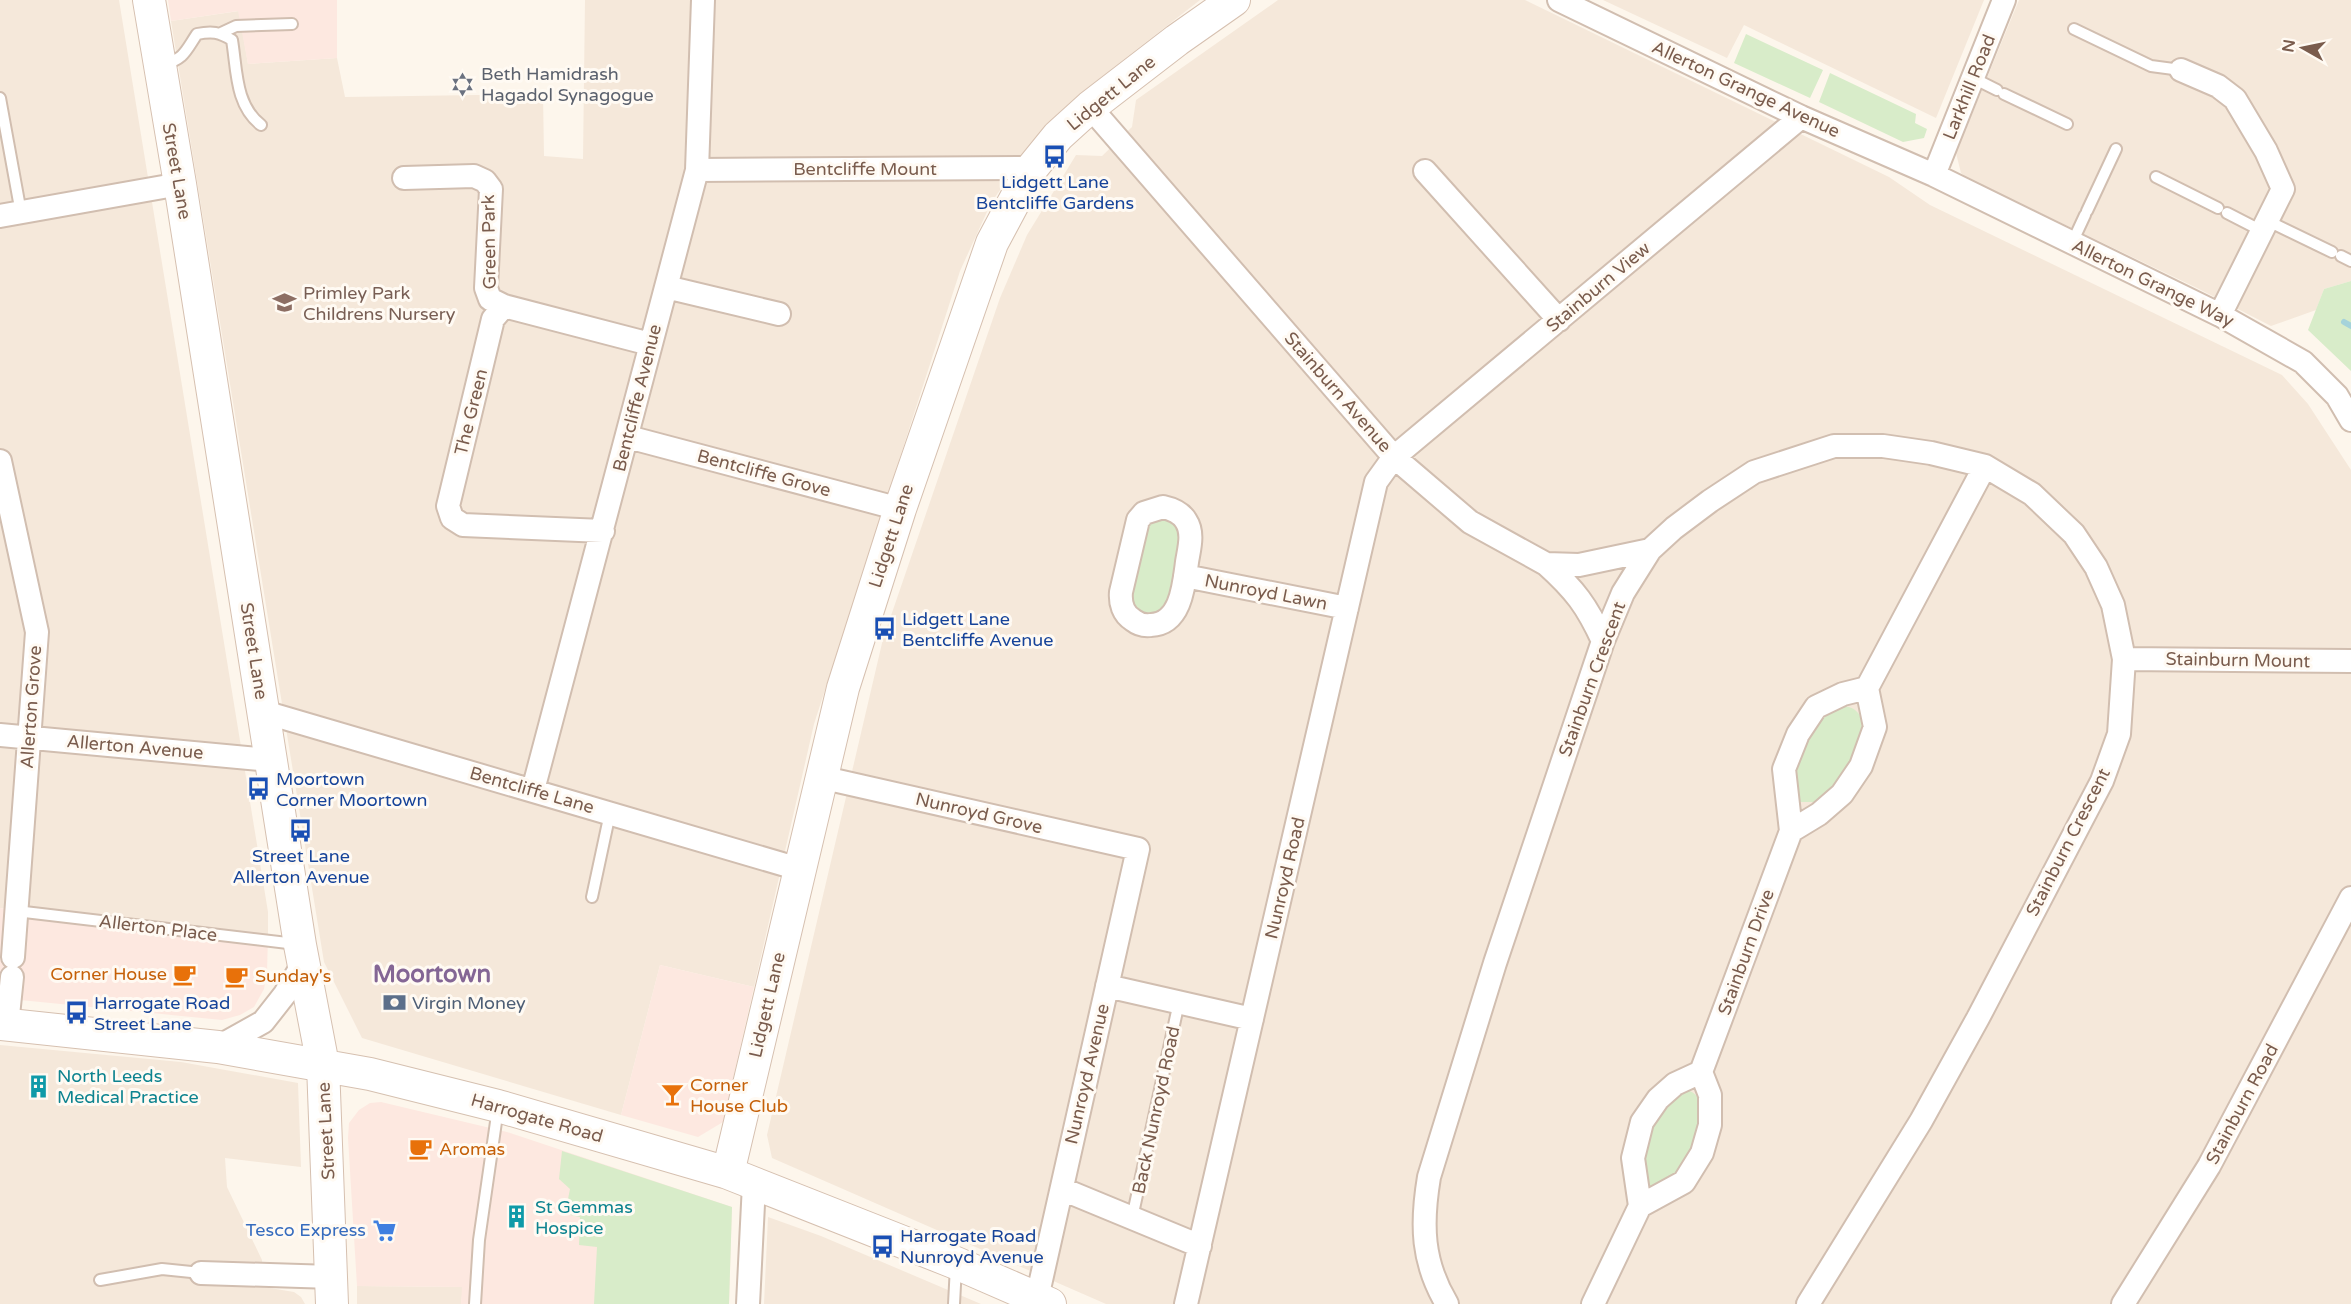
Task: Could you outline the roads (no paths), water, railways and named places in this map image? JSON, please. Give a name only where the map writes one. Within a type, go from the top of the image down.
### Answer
[{"type":"street","name":"Street Lane","points":[[149,0],[270,760],[322,1065],[332,1290]]},
{"type":"street","name":"Bentcliffe Avenue","points":[[533,790],[697,170],[703,0]]},
{"type":"street","name":"Lidgett Lane","points":[[741,1178],[799,869],[843,688],[900,509],[992,243],[1032,168],[1058,136],[1090,107],[1177,40],[1234,0]]},
{"type":"street","name":"Allerton Grange Avenue","points":[[1559,0],[1801,117],[1934,175]]},
{"type":"street","name":"Larkhill Road","points":[[1934,175],[2004,0]]},
{"type":"street","points":[[2181,70],[2218,86],[2235,99],[2266,151],[2283,189],[2220,315]]},
{"type":"street","name":"Stainburn Avenue","points":[[1090,107],[1394,457],[1470,522],[1546,564],[1579,565],[1650,550]]},
{"type":"street","name":"Stainburn View","points":[[1394,457],[1801,117]]},
{"type":"street","name":"Bentcliffe Mount","points":[[697,170],[1032,168]]},
{"type":"street","points":[[1425,171],[1559,320]]},
{"type":"street","name":"Allerton Grange Way","points":[[1934,175],[2220,315],[2303,362],[2337,396],[2351,420]]},
{"type":"street","name":"Green Park","points":[[404,178],[474,176],[485,181],[491,189],[486,288],[490,299],[504,306]]},
{"type":"street","points":[[10,215],[180,184]]},
{"type":"street","points":[[666,287],[779,314]]},
{"type":"street","points":[[504,306],[650,344]]},
{"type":"street","name":"The Green","points":[[504,306],[493,319],[448,506],[452,518],[463,525],[603,531]]},
{"type":"street","name":"Bentcliffe Grove","points":[[628,437],[900,509]]},
{"type":"street","name":"Stainburn Crescent","points":[[1447,1304],[1435,1283],[1426,1247],[1424,1209],[1429,1177],[1495,963],[1603,641],[1623,593],[1650,550],[1710,501],[1754,472],[1834,446],[1883,446],[1932,453],[1984,466],[2032,495],[2074,534],[2096,567],[2114,605],[2124,659],[2119,734],[2102,781],[1978,1018],[1921,1121],[1808,1304]]},
{"type":"street","name":"Nunroyd Road","points":[[1186,1304],[1376,482],[1394,457]]},
{"type":"street","name":"Allerton Grove","points":[[0,461],[5,512],[37,632],[10,924],[13,967],[4,1025]]},
{"type":"street","points":[[1791,831],[1819,814],[1842,794],[1861,766],[1875,727],[1867,688],[1984,466]]},
{"type":"street","name":"Nunroyd Lawn","points":[[1163,507],[1181,514],[1187,521],[1190,540],[1185,576],[1183,593],[1176,608],[1164,622],[1155,625],[1137,623],[1124,610],[1120,601],[1121,592],[1134,529],[1144,513],[1163,507]]},
{"type":"street","points":[[1546,564],[1570,586],[1588,610],[1603,641]]},
{"type":"street","name":"Nunroyd Lawn","points":[[1185,576],[1347,608]]},
{"type":"street","name":"Stainburn Mount","points":[[2124,659],[2351,661]]},
{"type":"street","name":"Stainburn Drive","points":[[1701,1072],[1791,831],[1784,769],[1798,734],[1816,707],[1843,693],[1867,688]]},
{"type":"street","name":"Bentcliffe Lane","points":[[264,712],[799,869]]},
{"type":"street","name":"Allerton Avenue","points":[[0,735],[270,760]]},
{"type":"street","name":"Nunroyd Grove","points":[[820,777],[1138,849]]},
{"type":"street","name":"Nunroyd Avenue","points":[[1043,1301],[1062,1189],[1138,849]]},
{"type":"street","name":"Stainburn Road","points":[[2123,1304],[2209,1166],[2351,898]]},
{"type":"street","points":[[218,1047],[263,1022],[285,994],[302,954]]},
{"type":"street","points":[[1107,986],[1252,1019]]},
{"type":"street","name":"Harrogate Road","points":[[4,1025],[218,1047],[370,1074],[498,1106],[741,1178],[956,1263],[1043,1301]]},
{"type":"street","points":[[1593,1304],[1640,1206],[1633,1158],[1642,1122],[1658,1099],[1676,1084],[1701,1072],[1710,1095],[1710,1125],[1702,1153],[1683,1182],[1640,1206]]},
{"type":"street","points":[[741,1178],[748,1304]]},
{"type":"street","points":[[1062,1189],[1200,1246]]},
{"type":"street","points":[[201,1273],[332,1290]]},
{"type":"lane","points":[[220,33],[236,26],[292,24]]},
{"type":"lane","points":[[2074,29],[2151,66],[2181,70]]},
{"type":"lane","points":[[159,66],[178,60],[185,54],[197,34],[210,31],[220,33],[232,40],[243,104],[252,118],[261,125]]},
{"type":"lane","points":[[1973,78],[2067,124]]},
{"type":"lane","points":[[0,98],[10,215]]},
{"type":"lane","points":[[2072,243],[2116,149]]},
{"type":"lane","points":[[2156,177],[2222,211],[2341,256]]},
{"type":"lane","points":[[592,897],[610,813]]},
{"type":"lane","name":"Allerton Place","points":[[10,924],[302,954]]},
{"type":"lane","name":"Back Nunroyd Road","points":[[1132,1218],[1179,1002]]},
{"type":"lane","points":[[475,1304],[479,1240],[498,1106]]},
{"type":"lane","points":[[954,1304],[956,1263]]},
{"type":"lane","points":[[100,1280],[162,1269],[201,1273]]},
{"type":"waterway","points":[[2344,322],[2351,326]]},
{"type":"place","name":"Beth Hamidrash Hagadol Synagogue","points":[[463,84]]},
{"type":"place","name":"Lidgett Lane Bentcliffe Gardens","points":[[1055,156]]},
{"type":"place","name":"Primley Park Childrens Nursery","points":[[285,303]]},
{"type":"place","name":"Lidgett Lane Bentcliffe Avenue","points":[[884,629]]},
{"type":"place","name":"Moortown Corner Moortown","points":[[258,789]]},
{"type":"place","name":"Street Lane Allerton Avenue","points":[[301,830]]},
{"type":"place","name":"Corner House","points":[[185,974]]},
{"type":"place","name":"Sunday's","points":[[237,976]]},
{"type":"place","name":"Virgin Money","points":[[394,1003]]},
{"type":"place","name":"Harrogate Road Street Lane","points":[[76,1013]]},
{"type":"place","name":"North Leeds Medical Practice","points":[[39,1086]]},
{"type":"place","name":"Corner House Club","points":[[672,1095]]},
{"type":"place","name":"Aromas","points":[[421,1149]]},
{"type":"place","name":"St Gemmas Hospice","points":[[517,1217]]},
{"type":"place","name":"Tesco Express","points":[[384,1230]]},
{"type":"place","name":"Harrogate Road Nunroyd Avenue","points":[[882,1246]]},
{"type":"district","name":"Moortown","points":[[432,974]]}]
